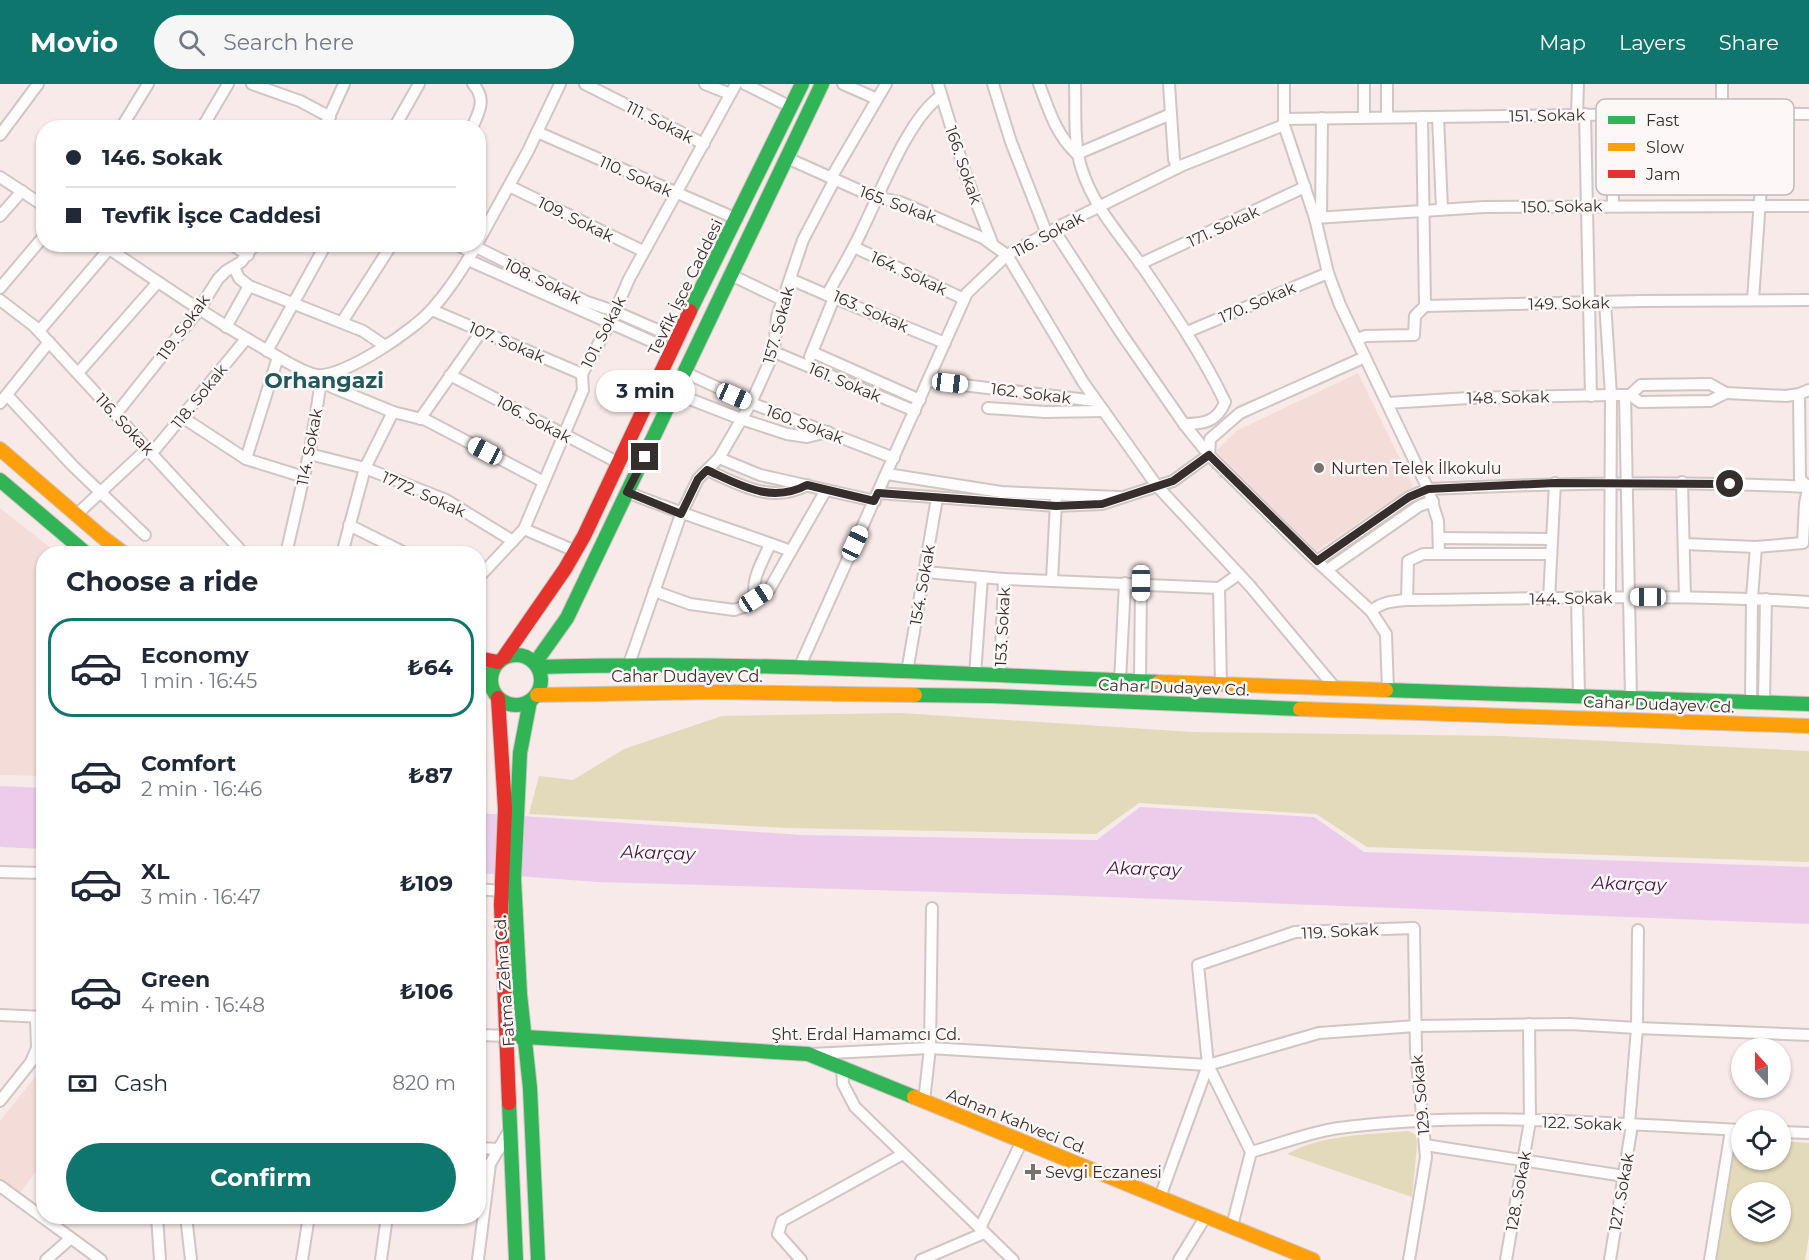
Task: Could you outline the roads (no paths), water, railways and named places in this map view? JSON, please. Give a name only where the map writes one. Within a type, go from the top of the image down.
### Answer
[{"type":"main road","name":"Tevfik İşce Caddesi","points":[[501,660],[528,624],[575,551],[802,84]]},
{"type":"main road","points":[[537,665],[567,618],[822,84]]},
{"type":"main road","points":[[694,305],[712,314]]},
{"type":"main road","points":[[0,449],[115,546]]},
{"type":"main road","points":[[0,480],[26,472]]},
{"type":"main road","points":[[0,480],[78,546]]},
{"type":"main road","points":[[486,659],[501,660],[521,654],[529,657],[537,665],[542,681],[534,698],[523,704],[506,703],[496,695],[486,692]]},
{"type":"main road","points":[[496,695],[491,676],[501,660]]},
{"type":"main road","name":"Cahar Dudayev Cd.","points":[[537,665],[629,664],[799,668],[1388,691],[1809,704]]},
{"type":"main road","name":"Cahar Dudayev Cd.","points":[[534,698],[716,692],[992,696],[1809,726]]},
{"type":"main road","name":"Fatma Zehra Cd.","points":[[496,695],[511,811]]},
{"type":"main road","name":"Fatma Zehra Cd.","points":[[516,1260],[509,1131],[505,882],[511,811],[520,753],[534,698]]},
{"type":"main road","name":"Fatma Zehra Cd.","points":[[505,882],[530,1088],[538,1260]]},
{"type":"main road","name":"Şht. Erdal Hamamcı Cd.","points":[[508,1036],[808,1054]]},
{"type":"main road","name":"Adnan Kahveci Cd.","points":[[808,1054],[1312,1260]]},
{"type":"street","points":[[0,135],[38,84]]},
{"type":"street","points":[[126,120],[148,84]]},
{"type":"street","points":[[207,120],[228,84]]},
{"type":"street","points":[[252,84],[300,101],[330,117]]},
{"type":"street","points":[[328,120],[344,84]]},
{"type":"street","points":[[399,120],[419,84]]},
{"type":"street","points":[[473,84],[481,98],[481,109],[476,120]]},
{"type":"street","points":[[486,222],[509,186],[560,84]]},
{"type":"street","name":"111. Sokak","points":[[585,84],[704,144]]},
{"type":"street","points":[[705,84],[730,94]]},
{"type":"street","name":"101. Sokak","points":[[486,570],[524,530],[583,390],[582,374],[643,251],[736,84]]},
{"type":"street","points":[[746,84],[791,107]]},
{"type":"street","points":[[843,84],[877,99]]},
{"type":"street","name":"157. Sokak","points":[[629,664],[681,514],[698,479],[719,458],[751,403],[774,352],[777,317],[803,240],[833,178],[886,84]]},
{"type":"street","name":"166. Sokak","points":[[938,84],[967,179],[993,245]]},
{"type":"street","points":[[993,84],[1011,142],[1050,232],[1184,424],[1209,455],[1371,611],[1386,634],[1388,691]]},
{"type":"street","points":[[1039,84],[1056,128],[1067,145],[1077,154]]},
{"type":"street","points":[[1075,84],[1077,154],[1098,207],[1187,332],[1225,402],[1220,414],[1210,420],[1184,424]]},
{"type":"street","points":[[1169,84],[1173,159],[1177,168]]},
{"type":"street","points":[[1284,84],[1284,122],[1305,187],[1318,217]]},
{"type":"street","points":[[1364,84],[1364,117]]},
{"type":"street","points":[[1387,84],[1387,117]]},
{"type":"street","points":[[1578,84],[1587,206],[1591,396]]},
{"type":"street","name":"163. Sokak","points":[[941,96],[924,112],[909,133],[831,297],[945,343]]},
{"type":"street","points":[[1077,154],[1171,114]]},
{"type":"street","name":"151. Sokak","points":[[1284,122],[1322,118],[1596,114]]},
{"type":"street","points":[[1357,340],[1365,336],[1414,335],[1415,316],[1425,306],[1422,117]]},
{"type":"street","points":[[1438,117],[1442,209]]},
{"type":"street","points":[[1322,118],[1318,217],[1328,273],[1340,305],[1433,501],[1438,521],[1439,554]]},
{"type":"street","name":"116. Sokak","points":[[799,668],[967,293],[1007,255],[1177,168],[1284,122]]},
{"type":"street","name":"110. Sokak","points":[[537,132],[736,219]]},
{"type":"street","name":"165. Sokak","points":[[787,158],[878,198],[900,202],[983,238],[1007,255]]},
{"type":"street","points":[[0,177],[36,201]]},
{"type":"street","name":"109. Sokak","points":[[509,186],[643,251]]},
{"type":"street","name":"171. Sokak","points":[[1140,264],[1305,187]]},
{"type":"street","points":[[0,216],[22,191]]},
{"type":"street","points":[[1613,195],[1613,205]]},
{"type":"street","points":[[1753,300],[1760,195]]},
{"type":"street","name":"150. Sokak","points":[[1318,217],[1442,209],[1613,205],[1809,206]]},
{"type":"street","points":[[0,288],[36,245]]},
{"type":"street","name":"164. Sokak","points":[[854,247],[964,299]]},
{"type":"street","points":[[39,331],[108,252]]},
{"type":"street","points":[[117,252],[198,311],[267,351],[315,375],[330,374],[368,358],[432,310],[472,252]]},
{"type":"street","points":[[243,252],[248,255]]},
{"type":"street","name":"119. Sokak","points":[[116,414],[198,311],[218,279],[250,252]]},
{"type":"street","points":[[267,351],[322,252]]},
{"type":"street","points":[[342,322],[387,252]]},
{"type":"street","points":[[479,252],[609,323],[674,344]]},
{"type":"street","name":"108. Sokak","points":[[480,252],[587,302],[614,311],[674,344]]},
{"type":"street","points":[[1007,255],[1096,401],[1156,486],[1239,574],[1336,689]]},
{"type":"street","points":[[234,267],[240,278],[249,286],[322,317],[363,331],[385,346]]},
{"type":"street","name":"170. Sokak","points":[[1187,332],[1328,273]]},
{"type":"street","points":[[731,275],[783,300]]},
{"type":"street","points":[[790,279],[831,297],[806,366]]},
{"type":"street","points":[[78,373],[158,282]]},
{"type":"street","points":[[226,327],[249,286]]},
{"type":"street","name":"116. Sokak","points":[[0,300],[39,331],[237,546]]},
{"type":"street","name":"149. Sokak","points":[[1425,306],[1809,300]]},
{"type":"street","points":[[1605,302],[1611,395],[1610,598]]},
{"type":"street","name":"107. Sokak","points":[[432,310],[582,374]]},
{"type":"street","points":[[420,418],[481,332]]},
{"type":"street","name":"118. Sokak","points":[[76,515],[150,451],[182,417],[246,339]]},
{"type":"street","points":[[49,342],[3,399],[145,534]]},
{"type":"street","name":"161. Sokak","points":[[774,352],[915,411]]},
{"type":"street","points":[[812,352],[921,400]]},
{"type":"street","points":[[246,459],[278,357]]},
{"type":"street","points":[[1209,455],[1210,439],[1240,413],[1365,357]]},
{"type":"street","name":"160. Sokak","points":[[684,372],[751,403],[894,458]]},
{"type":"street","points":[[330,374],[333,387]]},
{"type":"street","name":"114. Sokak","points":[[288,546],[309,454],[320,388],[315,375]]},
{"type":"street","name":"106. Sokak","points":[[450,375],[619,463]]},
{"type":"street","name":"162. Sokak","points":[[929,381],[1096,401]]},
{"type":"street","name":"148. Sokak","points":[[1627,395],[1641,386],[1710,384],[1726,393],[1786,396],[1804,392]]},
{"type":"street","points":[[320,388],[333,387],[393,412],[426,420],[544,482]]},
{"type":"street","points":[[1804,392],[1800,479],[1808,486]]},
{"type":"street","points":[[674,393],[787,434],[807,437],[828,432]]},
{"type":"street","name":"148. Sokak","points":[[1387,403],[1469,398],[1611,395],[1627,395],[1640,402],[1710,401],[1726,393]]},
{"type":"street","points":[[1627,395],[1626,483],[1630,697]]},
{"type":"street","points":[[988,408],[1045,412],[1104,411]]},
{"type":"street","points":[[344,546],[365,468],[393,412]]},
{"type":"street","points":[[182,417],[246,459],[304,477]]},
{"type":"street","name":"1772. Sokak","points":[[309,454],[365,468],[446,500],[513,541]]},
{"type":"street","points":[[887,474],[1056,500],[1102,504],[1173,481],[1209,455]]},
{"type":"street","points":[[719,458],[760,475],[826,490],[876,497],[1056,500]]},
{"type":"street","points":[[707,470],[744,487],[765,493],[794,492],[807,485]]},
{"type":"street","points":[[1317,561],[1409,497],[1428,489],[1555,483],[1682,482],[1808,486]]},
{"type":"street","points":[[1682,482],[1685,597]]},
{"type":"street","points":[[1549,599],[1555,483]]},
{"type":"street","points":[[1684,544],[1756,547],[1806,546],[1808,486]]},
{"type":"street","points":[[654,591],[690,604],[734,610],[746,606],[769,590],[826,490]]},
{"type":"street","points":[[627,492],[681,514],[703,519],[791,551]]},
{"type":"street","name":"154. Sokak","points":[[907,672],[936,498]]},
{"type":"street","points":[[1052,580],[1056,500]]},
{"type":"street","points":[[1327,570],[1419,506],[1433,501]]},
{"type":"street","points":[[349,525],[390,546]]},
{"type":"street","points":[[524,530],[575,551]]},
{"type":"street","points":[[1438,538],[1552,539]]},
{"type":"street","points":[[756,598],[754,584],[770,544]]},
{"type":"street","points":[[1756,547],[1752,598],[1757,701]]},
{"type":"street","points":[[1407,600],[1408,561],[1423,554],[1551,554]]},
{"type":"street","points":[[925,572],[1004,579],[1219,588],[1239,574]]},
{"type":"street","points":[[975,675],[982,577]]},
{"type":"street","name":"153. Sokak","points":[[1000,676],[1004,579]]},
{"type":"street","points":[[1120,681],[1125,583]]},
{"type":"street","points":[[1140,681],[1141,583]]},
{"type":"street","points":[[1219,588],[1221,684]]},
{"type":"street","name":"144. Sokak","points":[[1371,611],[1378,605],[1407,600],[1685,597],[1809,602]]},
{"type":"street","points":[[1577,599],[1579,696]]},
{"type":"street","points":[[1757,701],[1766,599]]},
{"type":"street","points":[[0,872],[36,873]]},
{"type":"street","points":[[486,888],[505,882]]},
{"type":"street","points":[[924,1101],[930,1048],[932,908]]},
{"type":"street","name":"119. Sokak","points":[[1208,1065],[1198,965],[1296,932],[1414,928]]},
{"type":"street","name":"129. Sokak","points":[[1409,1260],[1426,1157],[1416,1052],[1414,928]]},
{"type":"street","name":"127. Sokak","points":[[1610,1260],[1631,1125],[1637,1028],[1638,930]]},
{"type":"street","points":[[0,1015],[36,1017]]},
{"type":"street","name":"128. Sokak","points":[[1506,1260],[1530,1121],[1529,1024]]},
{"type":"street","name":"Şht. Erdal Hamamcı Cd.","points":[[808,1054],[930,1048],[1208,1065],[1319,1033],[1416,1026],[1570,1024],[1809,1035]]},
{"type":"street","points":[[486,1035],[508,1036]]},
{"type":"street","points":[[0,1101],[36,1056]]},
{"type":"street","points":[[1208,1065],[1251,1152],[1232,1226]]},
{"type":"street","points":[[1160,1197],[1208,1065]]},
{"type":"street","points":[[842,1067],[843,1084],[855,1107],[1013,1260]]},
{"type":"street","name":"122. Sokak","points":[[1251,1152],[1337,1129],[1423,1120],[1530,1121],[1731,1130]]},
{"type":"street","points":[[486,1196],[490,1164],[509,1131]]},
{"type":"street","points":[[1791,1132],[1809,1133]]},
{"type":"street","points":[[921,1260],[982,1231],[1022,1141]]},
{"type":"street","points":[[1425,1144],[1523,1162],[1624,1176]]},
{"type":"street","points":[[486,1148],[499,1149]]},
{"type":"street","points":[[801,1260],[778,1234],[782,1221],[903,1154]]},
{"type":"street","points":[[1710,1260],[1731,1155]]},
{"type":"street","points":[[0,1186],[36,1212]]},
{"type":"street","points":[[1179,1260],[1206,1216]]},
{"type":"street","points":[[52,1224],[101,1260]]},
{"type":"street","points":[[158,1224],[160,1260]]},
{"type":"street","points":[[187,1224],[191,1260]]},
{"type":"street","points":[[302,1260],[308,1224]]},
{"type":"street","points":[[381,1260],[386,1224]]},
{"type":"street","points":[[478,1260],[482,1224]]},
{"type":"street","points":[[46,1260],[71,1238]]},
{"type":"water","points":[[0,786],[36,788],[36,849],[0,847]]},
{"type":"water","name":"Akarçay","points":[[1140,807],[1314,817],[1364,852],[1809,867],[1809,924],[1081,896],[597,882],[486,874],[486,814],[802,835],[1097,840]]},
{"type":"place","name":"Nurten Telek İlkokulu","points":[[1319,468]]},
{"type":"place","name":"Sevgi Eczanesi","points":[[1033,1172]]},
{"type":"district","name":"Orhangazi","points":[[324,380]]}]
